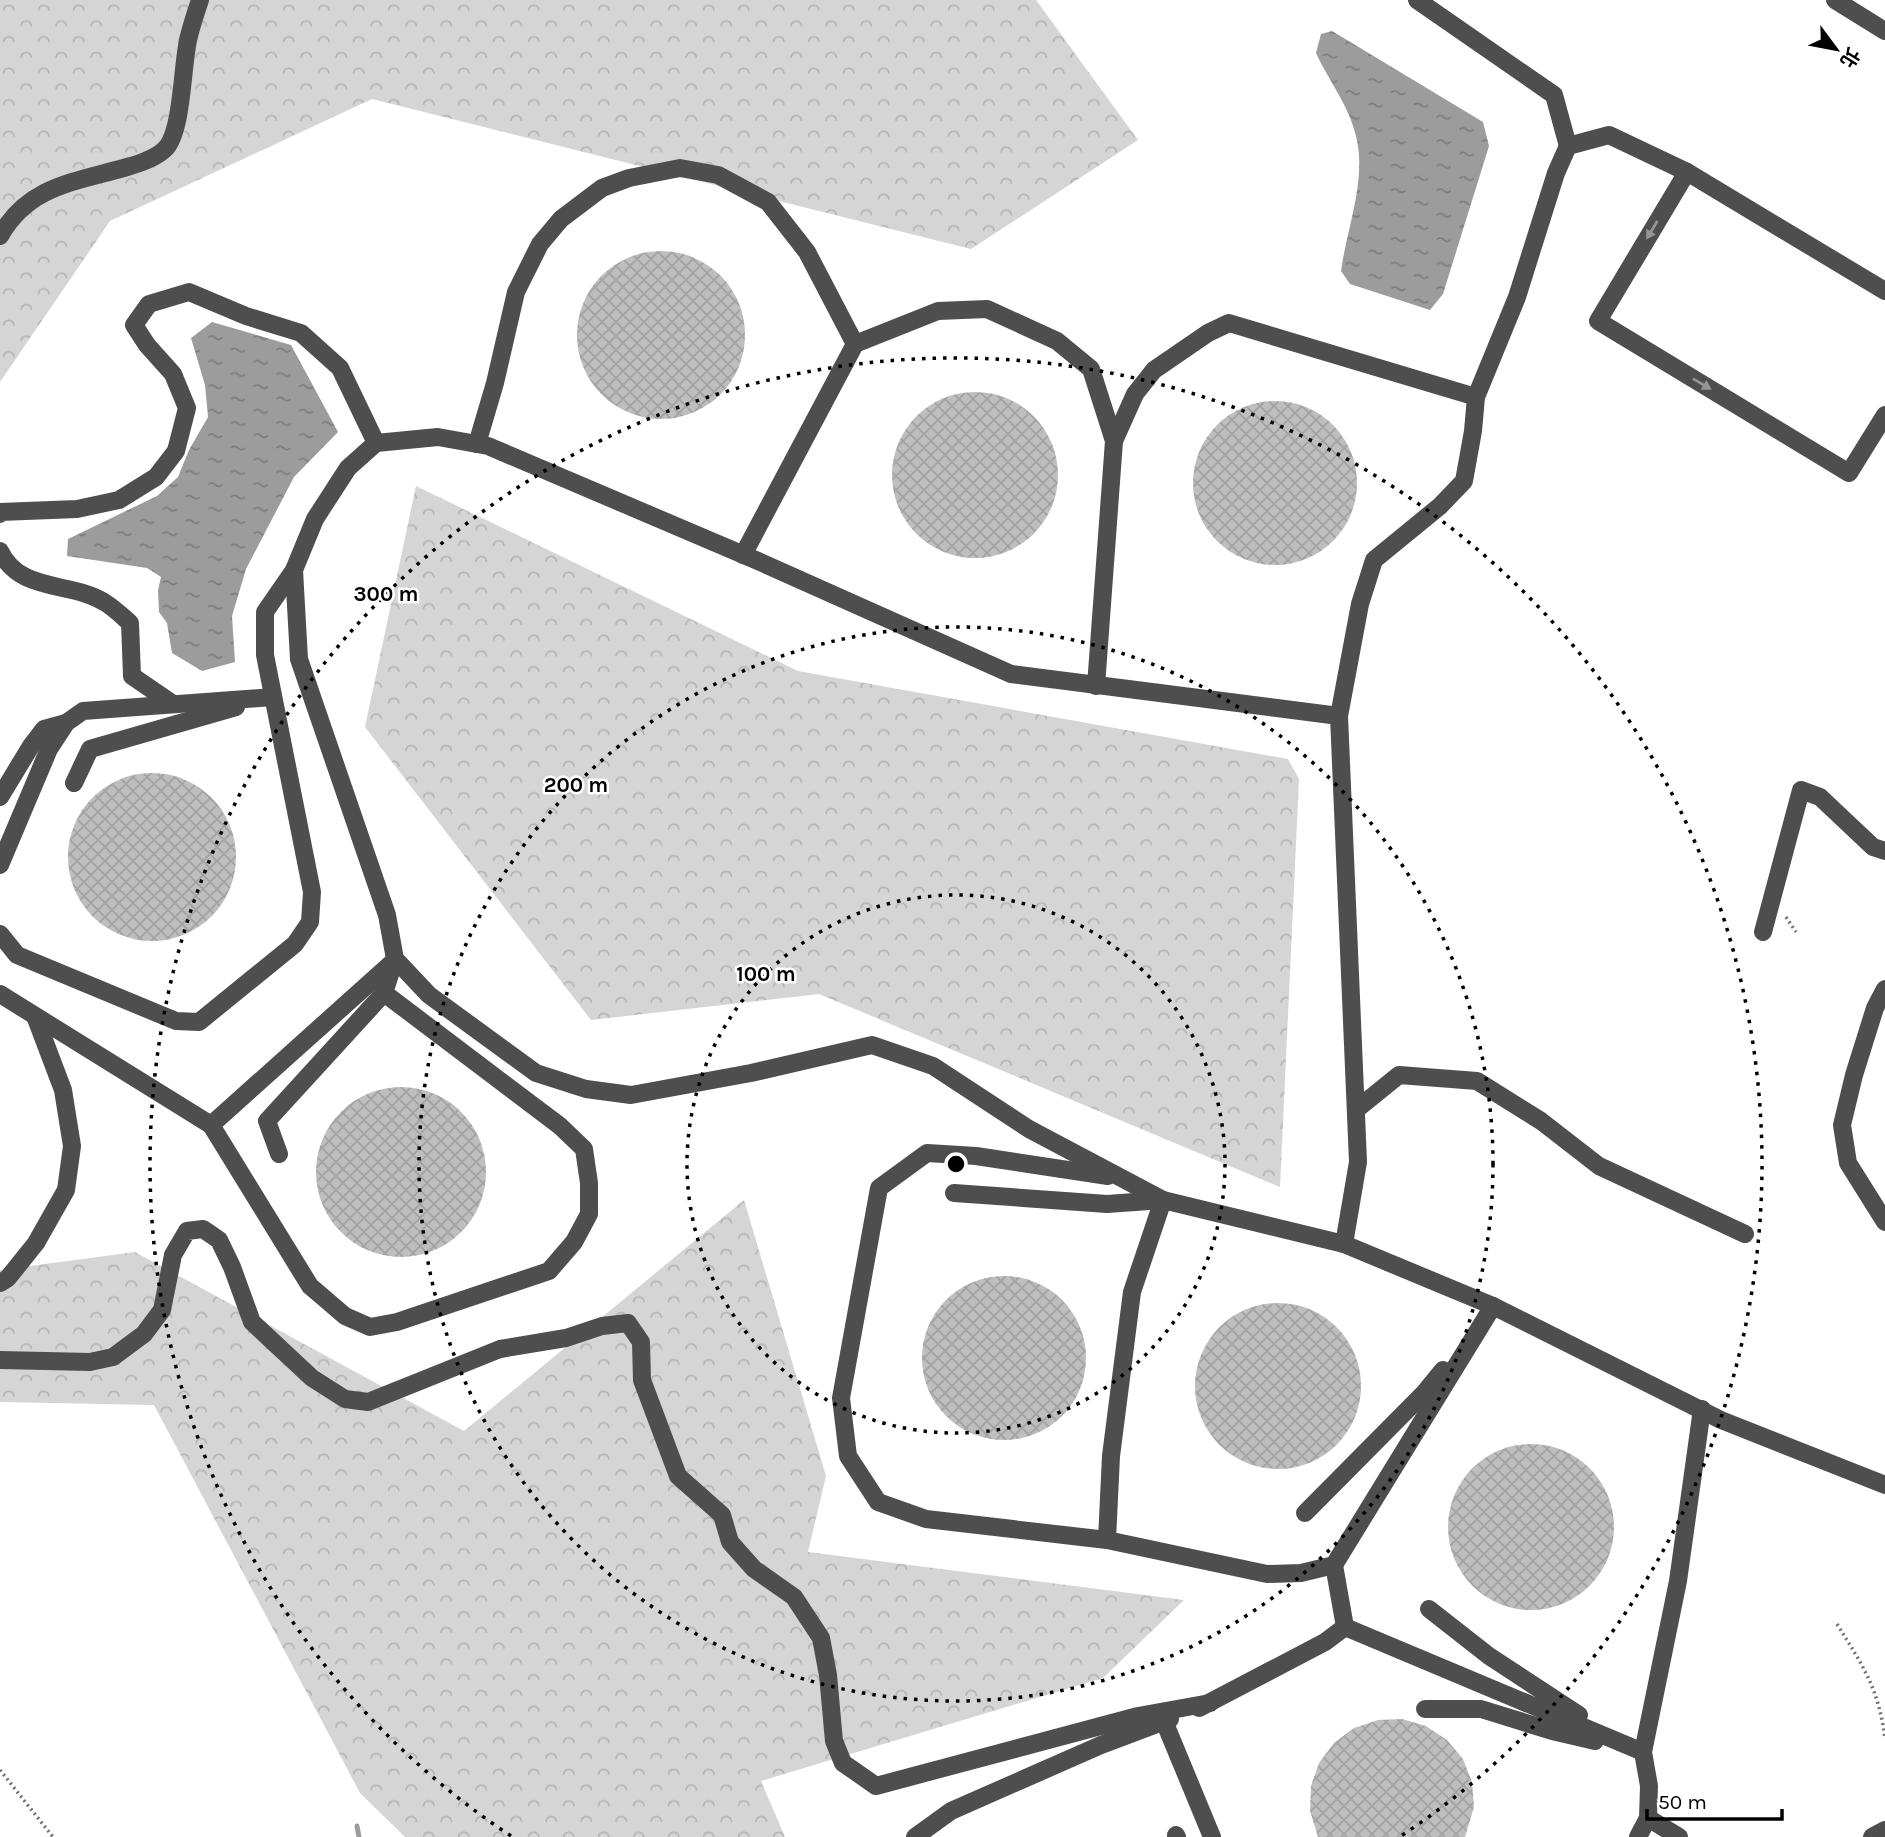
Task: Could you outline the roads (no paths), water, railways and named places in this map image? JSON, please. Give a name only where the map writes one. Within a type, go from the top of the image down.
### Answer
[{"type":"lane","points":[[0,236],[6,225],[31,201],[64,183],[138,164],[166,149],[178,121],[188,37],[200,0]]},
{"type":"lane","points":[[1344,1244],[1359,1162],[1348,965],[1339,716],[1360,604],[1374,560],[1440,506],[1464,481],[1476,397],[1517,297],[1556,173],[1568,146],[1553,95],[1417,0]]},
{"type":"lane","points":[[1835,0],[1885,31]]},
{"type":"lane","points":[[1568,146],[1609,135],[1686,172],[1885,291]]},
{"type":"lane","points":[[477,444],[495,383],[516,292],[540,244],[561,219],[602,188],[629,178],[680,168],[718,175],[768,202],[807,252],[855,344]]},
{"type":"lane","points":[[1686,172],[1598,321],[1849,473],[1885,415]]},
{"type":"lane","points":[[0,514],[37,509],[77,509],[120,500],[156,477],[176,452],[187,408],[173,374],[147,345],[134,325],[149,304],[189,292],[246,316],[302,333],[340,368],[376,443]]},
{"type":"lane","points":[[743,555],[855,344],[938,311],[987,309],[1057,341],[1090,369],[1114,441]]},
{"type":"lane","points":[[1096,686],[1114,441],[1135,394],[1154,370],[1208,333],[1229,323],[1476,397]]},
{"type":"lane","points":[[0,934],[17,955],[176,1021],[199,1022],[295,944],[310,922],[312,892],[265,655],[265,611],[294,570],[315,519],[348,468],[376,443],[438,437],[488,446],[1011,674],[1339,716]]},
{"type":"lane","points":[[0,551],[6,564],[22,577],[103,601],[130,623],[132,676],[173,704]]},
{"type":"lane","points":[[279,1154],[267,1121],[384,993],[395,959],[387,915],[299,659],[294,570]]},
{"type":"lane","points":[[0,797],[44,729],[66,723],[83,711],[273,697],[90,749],[74,783]]},
{"type":"lane","points":[[0,865],[49,749],[66,723]]},
{"type":"lane","points":[[1763,932],[1801,790],[1820,797],[1873,847],[1885,851]]},
{"type":"lane","points":[[211,1125],[395,959]]},
{"type":"lane","points":[[395,959],[429,995],[536,1073],[586,1089],[631,1095],[751,1073],[872,1045],[933,1066],[1029,1129],[1163,1200],[1344,1244],[1493,1306],[1721,1420],[1885,1485]]},
{"type":"lane","points":[[1885,989],[1875,1008],[1842,1125],[1848,1163],[1885,1222]]},
{"type":"lane","points":[[0,994],[211,1125],[310,1286],[345,1316],[370,1327],[397,1322],[549,1271],[574,1242],[589,1214],[589,1182],[584,1149],[560,1126],[384,993]]},
{"type":"lane","points":[[0,1283],[8,1278],[36,1243],[66,1190],[72,1146],[63,1090],[36,1016]]},
{"type":"lane","points":[[1357,1109],[1399,1075],[1477,1081],[1541,1121],[1599,1166],[1745,1234]]},
{"type":"lane","points":[[1124,1179],[976,1156],[927,1153],[879,1188],[841,1398],[848,1456],[878,1502],[926,1518],[1107,1541],[1267,1574],[1301,1573],[1334,1565]]},
{"type":"lane","points":[[954,1193],[1107,1204],[1163,1200]]},
{"type":"lane","points":[[1107,1541],[1111,1457],[1132,1292],[1163,1200]]},
{"type":"lane","points":[[0,1360],[90,1362],[113,1357],[144,1334],[162,1310],[173,1255],[187,1231],[203,1229],[219,1240],[252,1322],[312,1378],[345,1399],[368,1402],[500,1349],[566,1338],[601,1326],[628,1323],[641,1342],[642,1380],[678,1476],[722,1515],[730,1542],[754,1569],[794,1597],[821,1638],[828,1675],[834,1741],[843,1763],[876,1786],[1139,1716],[1210,1703]]},
{"type":"lane","points":[[1305,1514],[1425,1392],[1493,1306]]},
{"type":"lane","points":[[1345,1627],[1334,1565],[1493,1306]]},
{"type":"lane","points":[[1638,1837],[1648,1818],[1649,1786],[1643,1752],[1678,1581],[1702,1409]]},
{"type":"lane","points":[[1429,1609],[1489,1656],[1552,1699],[1643,1752]]},
{"type":"lane","points":[[1345,1627],[1643,1752]]},
{"type":"lane","points":[[915,1837],[951,1811],[1101,1745],[1210,1703],[1325,1642],[1345,1627]]},
{"type":"lane","points":[[1425,1709],[1481,1709],[1552,1731],[1643,1752]]},
{"type":"lane","points":[[1164,1721],[1212,1837]]},
{"type":"lane","points":[[1648,1818],[1679,1837]]},
{"type":"lane","points":[[1872,1837],[1885,1830]]},
{"type":"water","points":[[1332,31],[1483,122],[1489,146],[1443,294],[1430,310],[1350,284],[1341,271],[1358,186],[1359,153],[1349,114],[1316,53],[1321,34]]},
{"type":"water","points":[[212,322],[291,345],[338,432],[294,477],[246,569],[232,616],[235,662],[202,671],[172,653],[167,623],[159,612],[158,590],[161,577],[147,568],[67,556],[68,539],[157,496],[178,477],[189,450],[208,417],[205,385],[191,338]]},
{"type":"waterway","points":[[357,1826],[359,1837]]}]
